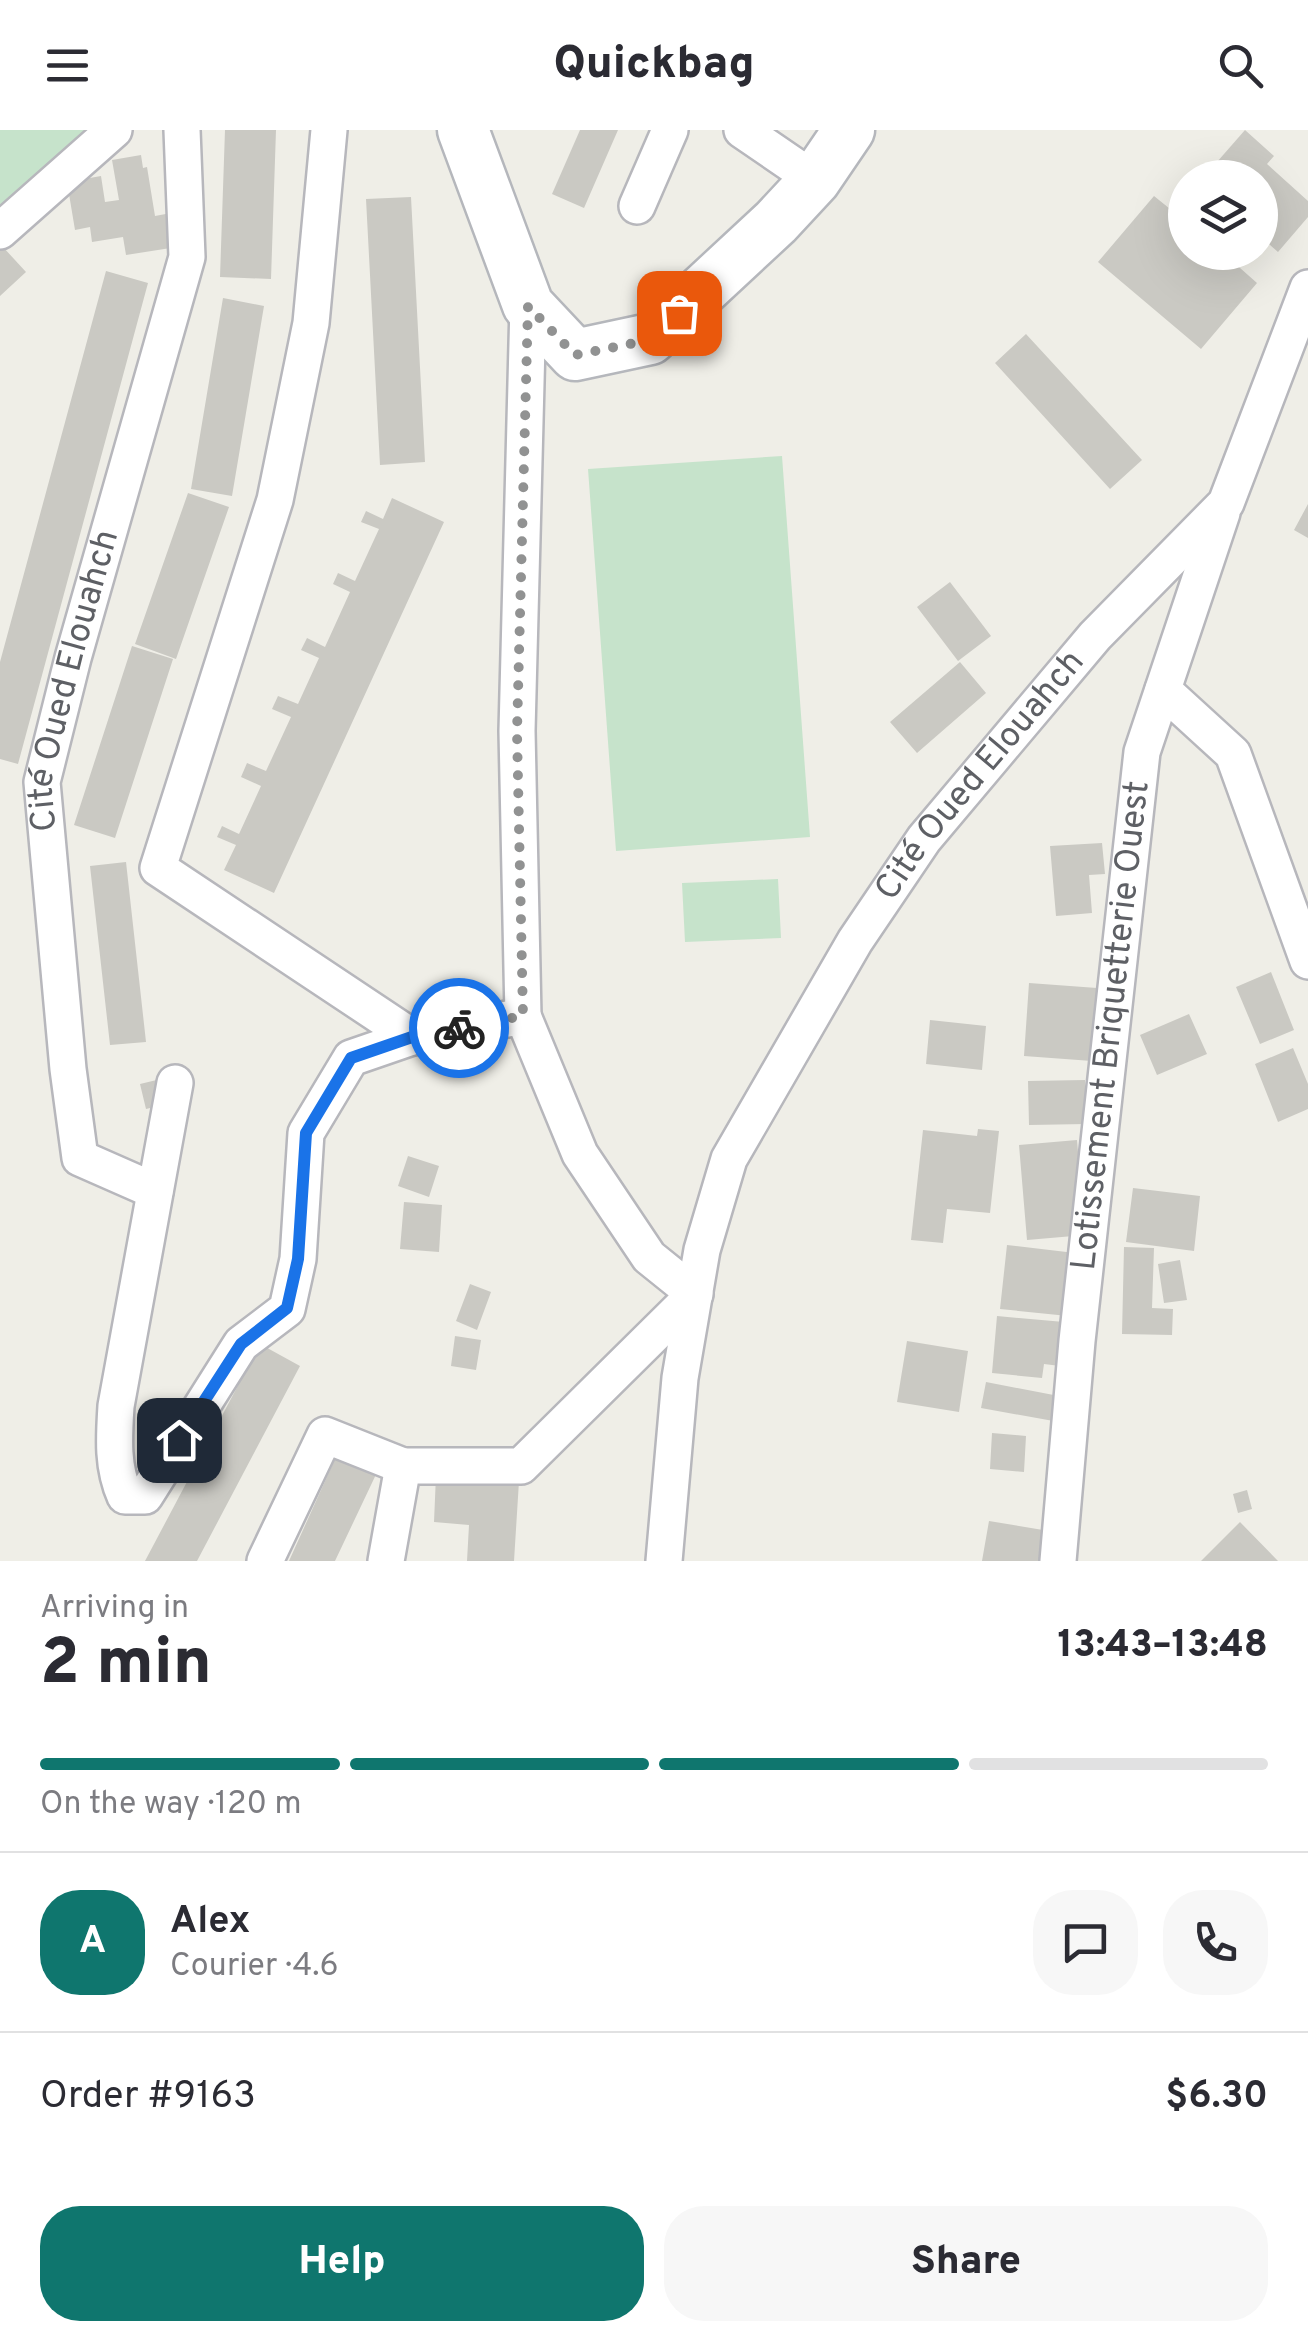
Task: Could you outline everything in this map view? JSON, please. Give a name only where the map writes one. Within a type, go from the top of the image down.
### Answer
[{"type":"main road","points":[[463,130],[528,306],[575,355],[650,340],[776,222],[815,180],[846,131]]},
{"type":"street","points":[[0,231],[114,130]]},
{"type":"street","name":"Cité Oued Elouahch","points":[[155,1192],[80,1158],[42,782],[78,639],[186,257],[182,130]]},
{"type":"street","points":[[330,130],[311,323],[275,500],[158,868],[412,1037]]},
{"type":"street","points":[[637,206],[670,130]]},
{"type":"street","points":[[742,130],[815,180]]},
{"type":"street","name":"Cité Oued Elouahch","points":[[664,1561],[680,1378],[702,1250],[729,1160],[855,941],[924,839],[1095,636],[1226,503],[1308,288]]},
{"type":"street","points":[[265,1561],[325,1435],[403,1466],[521,1466],[695,1294],[648,1257],[580,1154],[523,1016],[517,732],[528,306]]},
{"type":"street","name":"Lotissement Briquetterie Ouest","points":[[1058,1561],[1077,1341],[1142,752],[1226,503]]},
{"type":"street","points":[[1163,690],[1233,754],[1308,960]]},
{"type":"street","points":[[175,1083],[116,1406],[114,1450],[118,1480],[125,1496],[145,1496],[241,1344],[287,1308],[298,1259],[306,1133],[351,1058],[412,1037],[523,1016]]},
{"type":"street","points":[[386,1561],[403,1466]]},
{"type":"green space","points":[[0,130],[86,130],[0,206]]},
{"type":"green space","points":[[782,456],[810,837],[616,851],[588,469]]},
{"type":"green space","points":[[778,879],[781,938],[685,942],[682,883]]},
{"type":"building","points":[[225,130],[276,130],[271,279],[220,277]]},
{"type":"building","points":[[580,130],[618,130],[584,208],[552,194]]},
{"type":"building","points":[[1245,130],[1274,156],[1270,160],[1219,160]]},
{"type":"building","points":[[141,155],[143,168],[147,167],[155,216],[171,213],[177,247],[126,255],[123,237],[92,242],[90,227],[75,230],[67,182],[101,176],[105,202],[119,200],[112,160]]},
{"type":"building","points":[[1278,174],[1308,201],[1308,217],[1278,252]]},
{"type":"building","points":[[1154,196],[1168,207],[1168,270],[1242,270],[1257,283],[1201,349],[1098,262]]},
{"type":"building","points":[[411,197],[425,462],[380,465],[366,199]]},
{"type":"building","points":[[3,247],[26,272],[0,296],[0,249]]},
{"type":"building","points":[[106,271],[148,283],[18,764],[0,759],[0,662]]},
{"type":"building","points":[[223,298],[264,306],[232,496],[191,489]]},
{"type":"building","points":[[1026,334],[1142,460],[1110,489],[995,363]]},
{"type":"building","points":[[188,493],[229,507],[176,659],[135,644]]},
{"type":"building","points":[[392,498],[444,522],[274,893],[224,870],[236,845],[217,837],[222,826],[239,834],[261,786],[241,777],[247,763],[266,771],[291,717],[272,709],[278,696],[298,704],[319,658],[301,650],[307,638],[325,647],[350,592],[333,584],[338,573],[355,581],[379,529],[361,522],[366,511],[383,519]]},
{"type":"building","points":[[1308,504],[1308,538],[1294,530]]},
{"type":"building","points":[[950,582],[991,636],[958,661],[917,607]]},
{"type":"building","points":[[132,646],[173,659],[115,838],[74,825]]},
{"type":"building","points":[[960,662],[986,693],[917,753],[890,722]]},
{"type":"building","points":[[1102,843],[1105,874],[1089,875],[1092,913],[1056,916],[1050,846]]},
{"type":"building","points":[[126,862],[146,1042],[110,1045],[90,866]]},
{"type":"building","points":[[1271,972],[1294,1030],[1260,1044],[1236,987]]},
{"type":"building","points":[[1029,983],[1097,988],[1092,1061],[1024,1056]]},
{"type":"building","points":[[1189,1014],[1207,1054],[1157,1075],[1140,1035]]},
{"type":"building","points":[[930,1020],[986,1026],[982,1070],[926,1064]]},
{"type":"building","points":[[1293,1048],[1308,1084],[1308,1109],[1278,1122],[1255,1064]]},
{"type":"building","points":[[165,1078],[171,1103],[146,1109],[140,1084]]},
{"type":"building","points":[[1085,1080],[1086,1124],[1029,1125],[1028,1081]]},
{"type":"building","points":[[978,1129],[999,1131],[990,1213],[947,1209],[943,1243],[911,1240],[923,1130],[977,1136]]},
{"type":"building","points":[[1077,1140],[1085,1235],[1027,1240],[1019,1145]]},
{"type":"building","points":[[408,1156],[439,1166],[429,1197],[398,1186]]},
{"type":"building","points":[[1133,1188],[1200,1196],[1194,1251],[1126,1242]]},
{"type":"building","points":[[404,1202],[442,1205],[439,1252],[400,1249]]},
{"type":"building","points":[[1007,1245],[1075,1253],[1068,1316],[1000,1309]]},
{"type":"building","points":[[1124,1247],[1154,1248],[1152,1308],[1173,1309],[1172,1335],[1122,1334]]},
{"type":"building","points":[[1180,1260],[1187,1300],[1164,1303],[1158,1264]]},
{"type":"building","points":[[470,1284],[491,1292],[477,1330],[456,1321]]},
{"type":"building","points":[[997,1316],[1064,1322],[1060,1366],[1044,1364],[1042,1378],[992,1373]]},
{"type":"building","points":[[455,1336],[481,1340],[476,1370],[451,1366]]},
{"type":"building","points":[[907,1341],[968,1351],[959,1412],[897,1402]]},
{"type":"building","points":[[260,1344],[300,1366],[197,1561],[145,1561]]},
{"type":"building","points":[[986,1382],[1064,1397],[1059,1422],[981,1408]]},
{"type":"building","points":[[992,1433],[1026,1436],[1024,1472],[990,1469]]},
{"type":"building","points":[[340,1448],[380,1466],[335,1561],[289,1561]]},
{"type":"building","points":[[436,1475],[519,1481],[514,1561],[467,1561],[469,1525],[434,1522]]},
{"type":"building","points":[[1247,1490],[1252,1509],[1238,1513],[1233,1494]]},
{"type":"building","points":[[989,1521],[1049,1531],[1044,1561],[982,1561]]},
{"type":"building","points":[[1240,1522],[1278,1561],[1201,1561]]},
{"type":"way so far","points":[[459,1028],[523,1016],[517,732],[528,306],[575,355],[650,340],[679,313]]},
{"type":"route","points":[[179,1440],[241,1344],[287,1308],[298,1259],[306,1133],[351,1058],[412,1037],[459,1028]]}]
